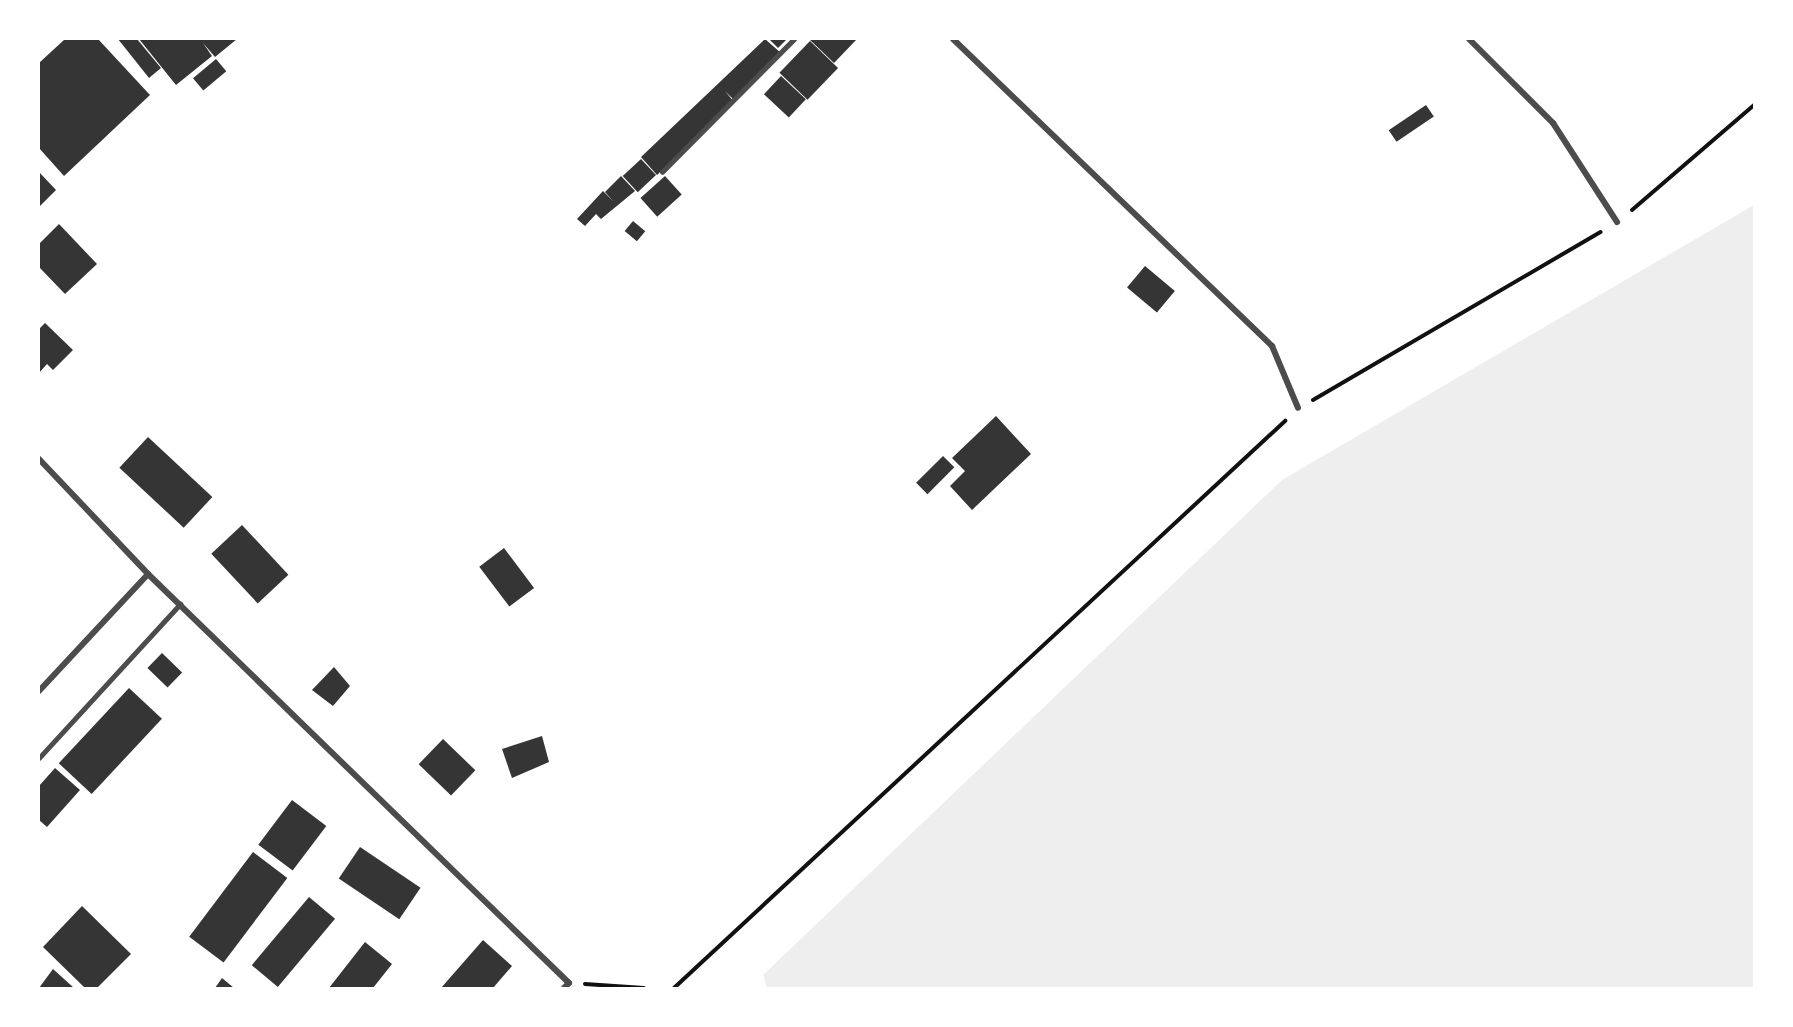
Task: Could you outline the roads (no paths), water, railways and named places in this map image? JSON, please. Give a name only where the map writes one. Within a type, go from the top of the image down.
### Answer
[{"type":"street","points":[[953,39],[1272,346],[1298,408]]},
{"type":"street","points":[[1468,39],[1553,123],[1617,222]]},
{"type":"street","points":[[39,459],[148,574],[567,985]]},
{"type":"street","points":[[39,691],[148,574]]},
{"type":"lane","points":[[662,172],[794,39]]},
{"type":"lane","points":[[39,758],[180,604]]}]
